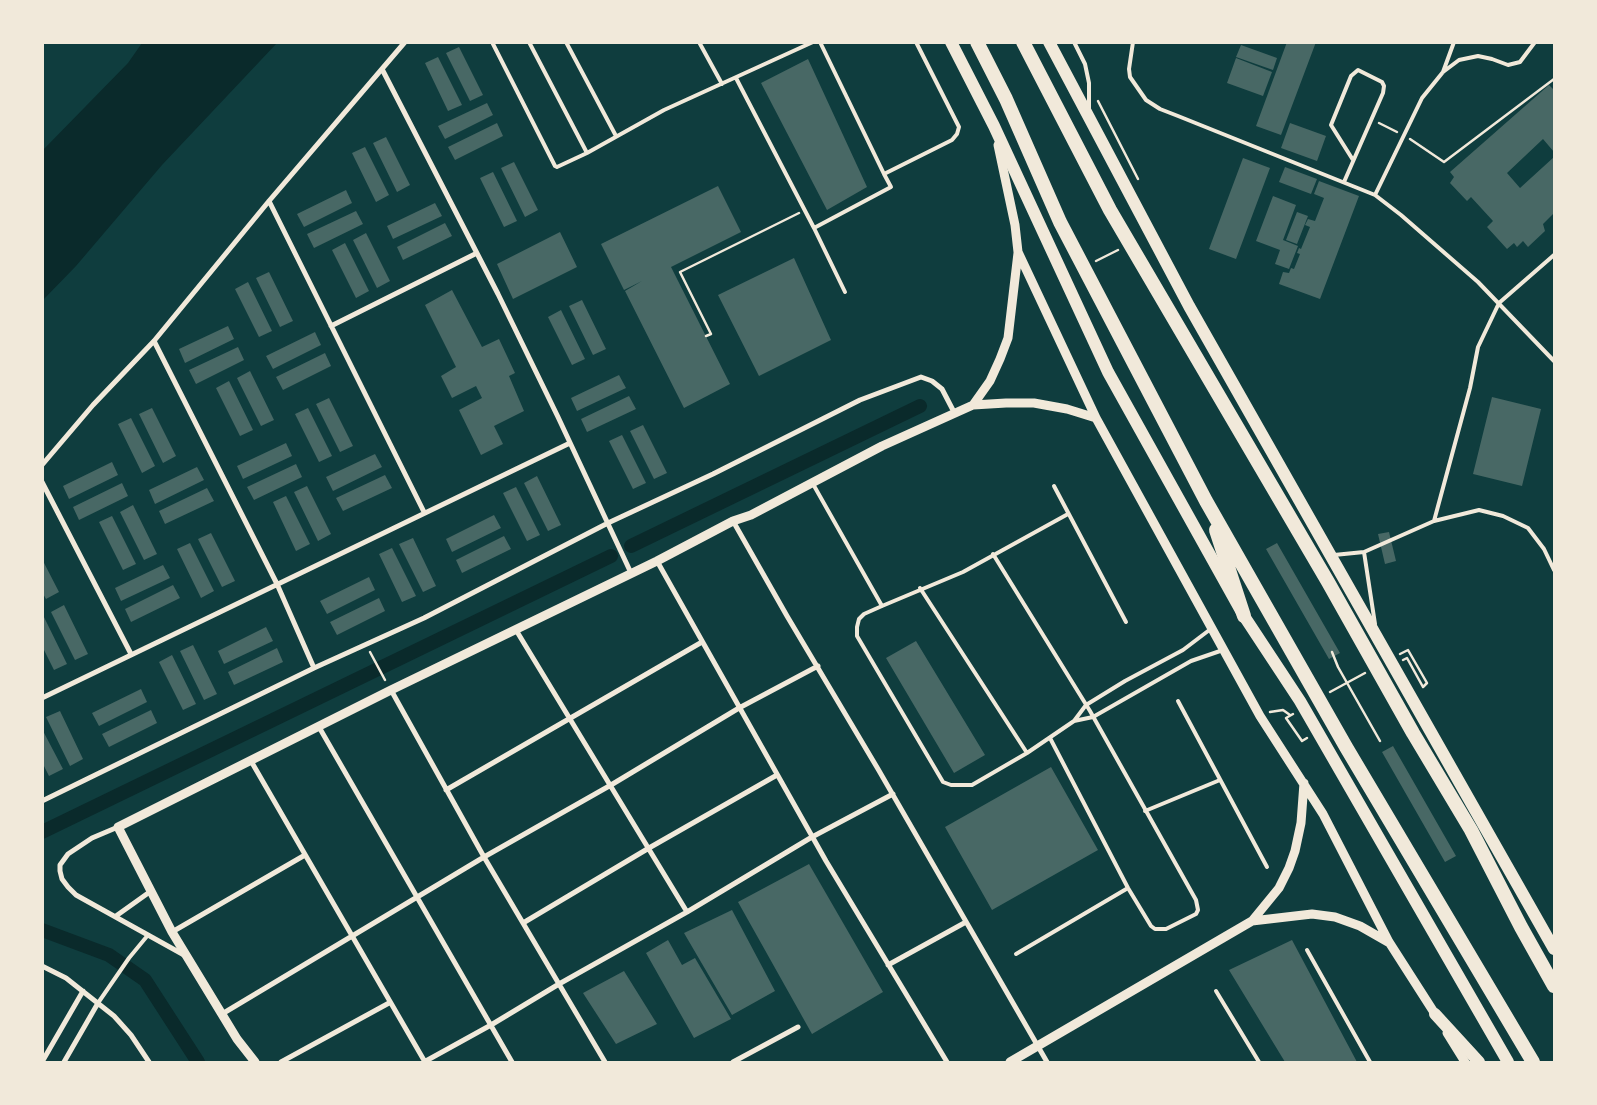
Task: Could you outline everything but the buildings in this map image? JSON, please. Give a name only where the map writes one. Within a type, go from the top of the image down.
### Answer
[{"type":"highway","points":[[951,42],[994,126],[1108,372],[1244,616],[1508,1062]]},
{"type":"highway","points":[[977,42],[1006,99],[1060,222],[1206,501],[1342,738],[1533,1062]]},
{"type":"highway","points":[[1023,42],[1110,210],[1470,830],[1554,986]]},
{"type":"highway","points":[[1049,42],[1189,306],[1377,637],[1395,660],[1554,950]]},
{"type":"highway","points":[[1206,501],[1244,616]]},
{"type":"highway","points":[[1435,1014],[1479,1062]]},
{"type":"street","points":[[42,465],[93,405],[154,341],[269,201],[405,42]]},
{"type":"street","points":[[382,69],[477,253],[570,443],[631,574]]},
{"type":"street","points":[[973,405],[990,381],[1008,338],[1018,252],[1008,188],[994,126]]},
{"type":"street","points":[[269,201],[424,512]]},
{"type":"street","points":[[1018,252],[1096,418],[1260,716],[1304,783],[1389,942],[1464,1062]]},
{"type":"street","points":[[332,326],[477,253]]},
{"type":"street","points":[[154,341],[277,584],[314,668]]},
{"type":"street","points":[[42,800],[314,668],[424,618],[608,523],[713,474],[860,400],[911,379],[921,377],[932,380],[942,389],[955,414]]},
{"type":"street","points":[[188,958],[76,895],[68,887],[60,871],[60,864],[76,847],[118,828],[391,690],[631,574],[733,521],[751,515],[882,446],[973,405],[1034,403],[1096,418]]},
{"type":"street","points":[[42,698],[570,443]]},
{"type":"street","points":[[42,482],[131,654]]},
{"type":"street","points":[[733,521],[1047,1062]]},
{"type":"street","points":[[657,561],[812,837],[947,1062]]},
{"type":"street","points":[[516,630],[687,912]]},
{"type":"street","points":[[446,790],[702,642]]},
{"type":"street","points":[[222,1014],[484,857],[611,785],[739,708],[818,666]]},
{"type":"street","points":[[391,690],[484,857],[606,1062]]},
{"type":"street","points":[[319,727],[512,1062]]},
{"type":"street","points":[[250,761],[425,1062],[687,912],[812,837],[893,794]]},
{"type":"street","points":[[523,923],[777,775]]},
{"type":"street","points":[[1010,1062],[1252,920],[1279,888],[1289,868],[1301,823],[1304,783]]},
{"type":"street","points":[[118,828],[172,932],[254,1062]]},
{"type":"street","points":[[172,932],[305,855]]},
{"type":"street","points":[[116,916],[151,891]]},
{"type":"street","points":[[1252,920],[1312,914],[1328,916],[1360,926],[1389,942]]},
{"type":"street","points":[[888,965],[966,922]]},
{"type":"street","points":[[42,966],[66,978],[98,1003],[131,1035],[149,1062]]},
{"type":"street","points":[[42,1062],[83,991]]},
{"type":"street","points":[[64,1062],[98,1003]]},
{"type":"street","points":[[281,1062],[389,1003]]},
{"type":"street","points":[[733,1062],[798,1027]]},
{"type":"lane","points":[[492,42],[555,166],[558,167],[664,110],[813,42]]},
{"type":"lane","points":[[529,42],[587,153]]},
{"type":"lane","points":[[566,42],[616,136]]},
{"type":"lane","points":[[698,42],[722,84]]},
{"type":"lane","points":[[814,228],[891,187],[877,163],[820,42]]},
{"type":"lane","points":[[884,174],[952,140],[957,134],[959,127],[916,42]]},
{"type":"lane","points":[[1074,42],[1085,64],[1089,83],[1090,118]]},
{"type":"lane","points":[[1133,42],[1128,69],[1130,77],[1146,100],[1172,114],[1375,195],[1387,203],[1464,269],[1499,302],[1554,361]]},
{"type":"lane","points":[[1375,195],[1422,98],[1442,72],[1454,42]]},
{"type":"lane","points":[[1442,72],[1459,60],[1478,56],[1508,65],[1520,62],[1536,42]]},
{"type":"lane","points":[[1344,182],[1352,160],[1372,120],[1384,86],[1382,82],[1358,70],[1351,76],[1331,125],[1352,160]]},
{"type":"lane","points":[[736,78],[846,292]]},
{"type":"lane","points":[[1434,521],[1470,388],[1478,347],[1499,302],[1554,256]]},
{"type":"lane","points":[[812,482],[882,606]]},
{"type":"lane","points":[[1054,486],[1126,622]]},
{"type":"lane","points":[[1331,555],[1364,552],[1434,521],[1479,510],[1503,516],[1528,528],[1544,549],[1554,570]]},
{"type":"lane","points":[[1068,514],[963,572],[920,588],[864,614],[859,619],[857,636],[943,782],[951,786],[972,785],[1050,738],[1074,721],[1086,705],[1183,650],[1212,627]]},
{"type":"lane","points":[[1364,552],[1377,637]]},
{"type":"lane","points":[[993,554],[1086,705],[1196,900],[1198,910],[1196,914],[1166,929],[1155,929],[1152,926],[1128,888],[1050,738]]},
{"type":"lane","points":[[920,588],[1027,753]]},
{"type":"lane","points":[[1074,721],[1092,717],[1191,661],[1224,649]]},
{"type":"lane","points":[[1178,701],[1267,867]]},
{"type":"lane","points":[[1145,810],[1220,780]]},
{"type":"lane","points":[[1016,954],[1128,888]]},
{"type":"lane","points":[[98,1003],[148,934]]},
{"type":"lane","points":[[1307,950],[1370,1062]]},
{"type":"lane","points":[[1216,991],[1259,1062]]},
{"type":"path","points":[[1372,120],[1404,135],[1444,162],[1554,79]]},
{"type":"path","points":[[1089,83],[1120,143]]},
{"type":"path","points":[[706,336],[711,334],[680,272],[805,210]]},
{"type":"path","points":[[1093,262],[1118,250]]},
{"type":"path","points":[[1408,650],[1427,683],[1423,687],[1407,658],[1395,660],[1408,650]]},
{"type":"path","points":[[1332,652],[1346,683],[1380,741]]},
{"type":"path","points":[[374,658],[384,678]]},
{"type":"path","points":[[1329,693],[1373,669]]},
{"type":"path","points":[[1260,716],[1283,710],[1294,717],[1294,705],[1297,707]]},
{"type":"path","points":[[1297,707],[1286,718],[1302,741],[1307,738],[1302,731]]},
{"type":"water","points":[[142,43],[277,43],[162,165],[76,266],[43,300],[43,150],[128,63]]},
{"type":"waterway","points":[[631,546],[920,406]]},
{"type":"waterway","points":[[42,832],[611,556]]},
{"type":"waterway","points":[[42,930],[109,955],[145,980],[198,1062]]}]
